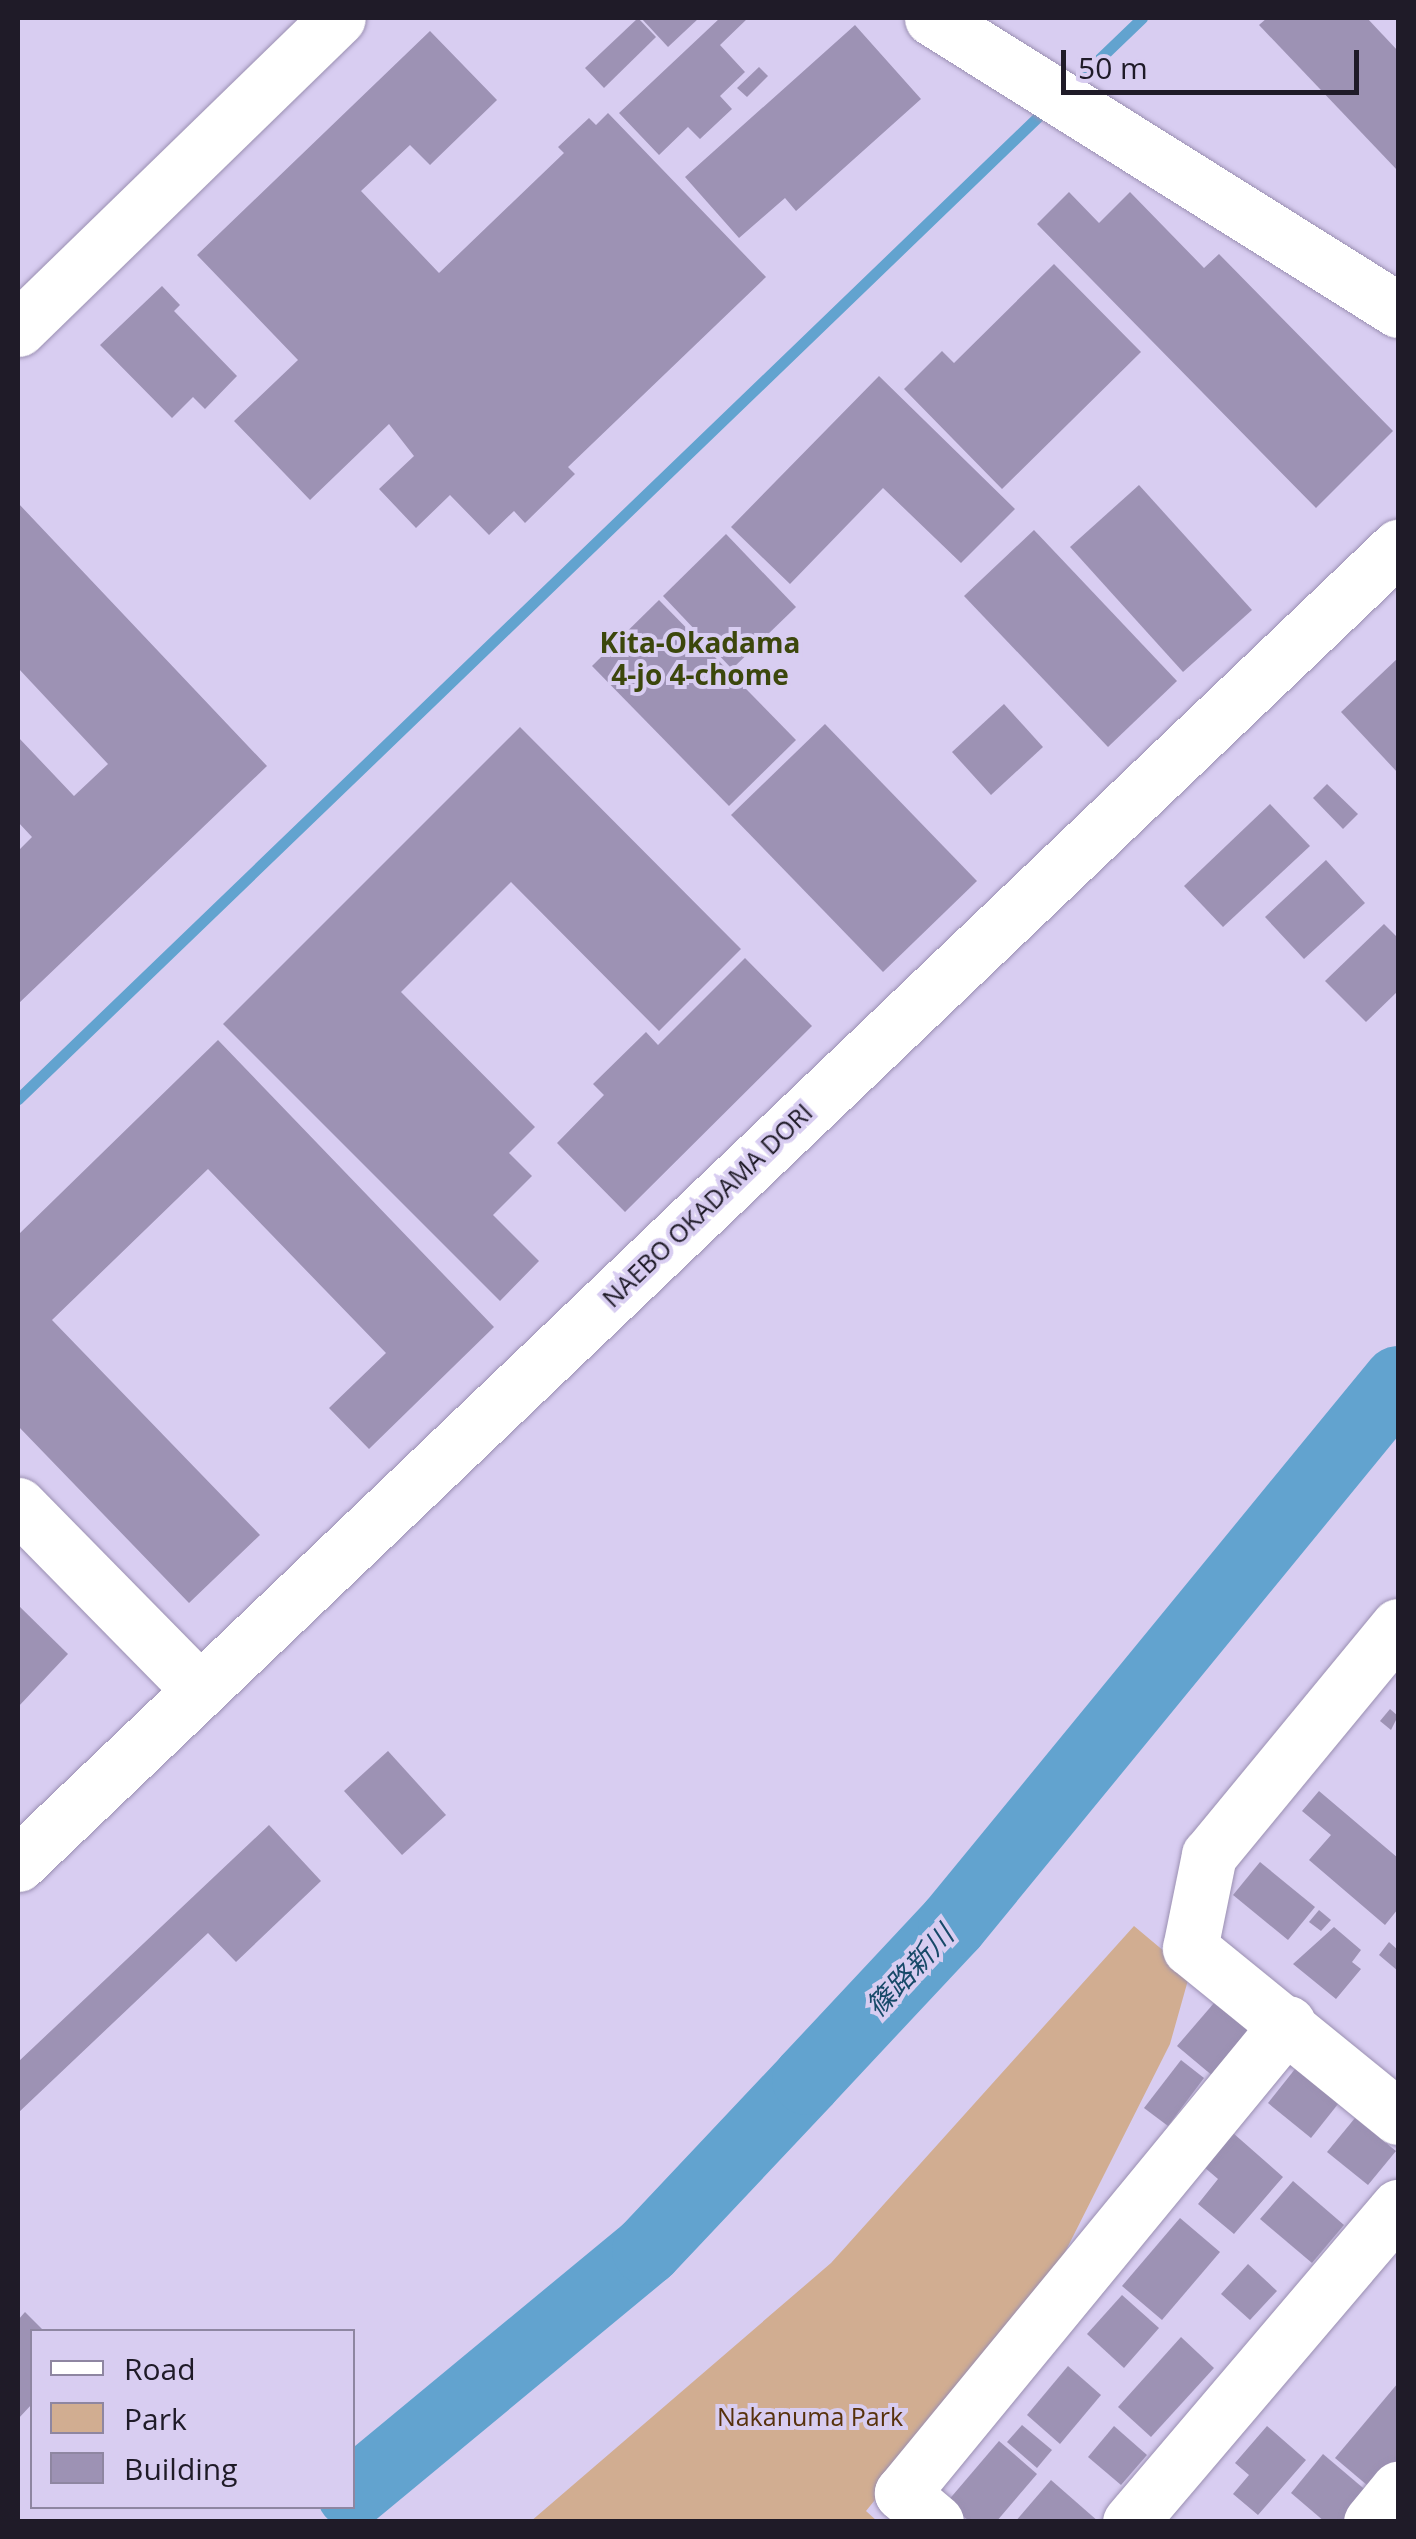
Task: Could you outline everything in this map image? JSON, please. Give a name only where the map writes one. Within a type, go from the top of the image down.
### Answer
[{"type":"street","points":[[18,330],[338,18]]},
{"type":"street","points":[[932,18],[1398,310]]},
{"type":"street","name":"NAEBO OKADAMA DORI","points":[[18,1864],[1398,547]]},
{"type":"street","points":[[18,1505],[199,1689]]},
{"type":"street","points":[[1398,1626],[1208,1855],[1190,1948],[1398,2117]]},
{"type":"street","points":[[936,2522],[902,2493],[1288,2024]]},
{"type":"street","points":[[1130,2522],[1398,2207]]},
{"type":"street","points":[[1371,2522],[1398,2489]]},
{"type":"green space","name":"Nakanuma Park","points":[[1134,1926],[1190,1973],[1170,2044],[1048,2286],[866,2511],[877,2521],[530,2522],[831,2263]]},
{"type":"building","points":[[638,18],[656,37],[604,88],[585,68]]},
{"type":"building","points":[[641,18],[699,18],[668,47]]},
{"type":"building","points":[[720,18],[748,18],[720,45],[745,72],[720,96],[732,109],[700,139],[688,127],[659,155],[619,113]]},
{"type":"building","points":[[1267,18],[1367,18],[1398,51],[1398,171],[1259,25]]},
{"type":"building","points":[[855,25],[921,99],[796,211],[785,198],[739,238],[685,177]]},
{"type":"building","points":[[430,31],[497,100],[430,165],[410,145],[361,191],[439,273],[564,153],[558,147],[589,118],[596,125],[608,113],[766,277],[568,467],[575,474],[525,523],[514,511],[489,535],[450,495],[416,528],[379,489],[414,456],[389,424],[310,500],[234,421],[298,360],[197,255]]},
{"type":"building","points":[[759,67],[768,76],[747,97],[737,88]]},
{"type":"building","points":[[1069,192],[1099,223],[1130,192],[1204,268],[1219,254],[1393,431],[1316,508],[1037,224]]},
{"type":"building","points":[[1054,264],[1141,352],[1002,489],[904,389],[942,351],[954,363]]},
{"type":"building","points":[[162,286],[180,305],[174,311],[237,376],[205,409],[193,397],[172,418],[100,345]]},
{"type":"building","points":[[879,376],[1015,509],[961,563],[883,488],[790,584],[731,527]]},
{"type":"building","points":[[1139,485],[1252,610],[1183,672],[1070,547]]},
{"type":"building","points":[[18,503],[267,766],[18,1004],[18,851],[32,837],[18,822],[18,737],[74,796],[108,764],[18,668]]},
{"type":"building","points":[[1034,530],[1177,681],[1108,747],[964,596]]},
{"type":"building","points":[[726,534],[796,607],[732,669],[663,596]]},
{"type":"building","points":[[659,600],[796,740],[729,806],[592,666]]},
{"type":"building","points":[[1398,658],[1398,773],[1341,712]]},
{"type":"building","points":[[1004,704],[1043,747],[991,795],[952,752]]},
{"type":"building","points":[[825,724],[977,881],[883,972],[731,815]]},
{"type":"building","points":[[520,727],[741,949],[659,1031],[511,882],[401,992],[535,1127],[509,1153],[532,1176],[493,1215],[539,1261],[500,1301],[223,1024]]},
{"type":"building","points":[[1327,784],[1358,814],[1343,829],[1313,798]]},
{"type":"building","points":[[1270,804],[1310,846],[1223,927],[1184,886]]},
{"type":"building","points":[[1326,860],[1365,903],[1304,959],[1265,917]]},
{"type":"building","points":[[1384,924],[1398,938],[1398,991],[1366,1022],[1325,981]]},
{"type":"building","points":[[745,958],[812,1026],[625,1212],[557,1143],[604,1095],[593,1084],[646,1032],[658,1045]]},
{"type":"building","points":[[218,1040],[494,1327],[369,1449],[329,1408],[386,1353],[208,1169],[52,1320],[260,1535],[189,1603],[18,1426],[18,1235]]},
{"type":"building","points":[[18,1605],[68,1654],[18,1707]]},
{"type":"building","points":[[1390,1709],[1398,1716],[1391,1730],[1380,1721]]},
{"type":"building","points":[[388,1751],[446,1815],[402,1855],[344,1791]]},
{"type":"building","points":[[1319,1791],[1398,1858],[1398,1909],[1385,1925],[1309,1860],[1331,1835],[1302,1811]]},
{"type":"building","points":[[269,1825],[321,1881],[236,1962],[208,1933],[18,2113],[18,2062]]},
{"type":"building","points":[[1260,1862],[1315,1907],[1288,1940],[1233,1895]]},
{"type":"building","points":[[1319,1910],[1331,1920],[1321,1931],[1309,1922]]},
{"type":"building","points":[[1334,1927],[1361,1950],[1352,1962],[1361,1969],[1336,1999],[1293,1964]]},
{"type":"building","points":[[1389,1942],[1398,1950],[1398,1971],[1379,1955]]},
{"type":"building","points":[[1220,1996],[1257,2027],[1214,2077],[1177,2046]]},
{"type":"building","points":[[1181,2060],[1204,2078],[1168,2126],[1144,2108]]},
{"type":"building","points":[[1299,2064],[1342,2099],[1311,2138],[1268,2103]]},
{"type":"building","points":[[1355,2118],[1396,2151],[1368,2185],[1327,2152]]},
{"type":"building","points":[[1233,2133],[1283,2177],[1234,2234],[1198,2204],[1218,2179],[1204,2167]]},
{"type":"building","points":[[1293,2181],[1344,2225],[1312,2263],[1260,2219]]},
{"type":"building","points":[[1180,2218],[1220,2252],[1162,2320],[1122,2286]]},
{"type":"building","points":[[1248,2264],[1277,2291],[1250,2320],[1221,2294]]},
{"type":"building","points":[[1122,2295],[1159,2328],[1124,2368],[1087,2334]]},
{"type":"building","points":[[25,2312],[42,2329],[30,2329],[30,2406],[18,2419],[18,2320]]},
{"type":"building","points":[[1181,2337],[1214,2368],[1151,2437],[1118,2407]]},
{"type":"building","points":[[1068,2366],[1101,2395],[1060,2444],[1027,2415]]},
{"type":"building","points":[[1398,2383],[1398,2461],[1374,2491],[1335,2458]]},
{"type":"building","points":[[1022,2425],[1052,2450],[1037,2468],[1007,2442]]},
{"type":"building","points":[[1114,2426],[1147,2455],[1121,2485],[1088,2457]]},
{"type":"building","points":[[1267,2426],[1306,2460],[1258,2515],[1233,2494],[1249,2475],[1235,2463]]},
{"type":"building","points":[[999,2441],[1037,2474],[996,2522],[970,2522],[947,2502]]},
{"type":"building","points":[[1323,2454],[1369,2493],[1344,2522],[1325,2522],[1291,2493]]},
{"type":"building","points":[[1051,2480],[1099,2522],[1015,2522]]},
{"type":"waterway","points":[[1069,88],[1142,18]]},
{"type":"waterway","points":[[18,1099],[1048,107]]},
{"type":"waterway","name":"篠路新川","points":[[355,2492],[647,2250],[807,2080],[953,1924],[1398,1381]]},
{"type":"district","name":"Kita-Okadama 4-jo 4-chome","points":[[700,658]]}]
